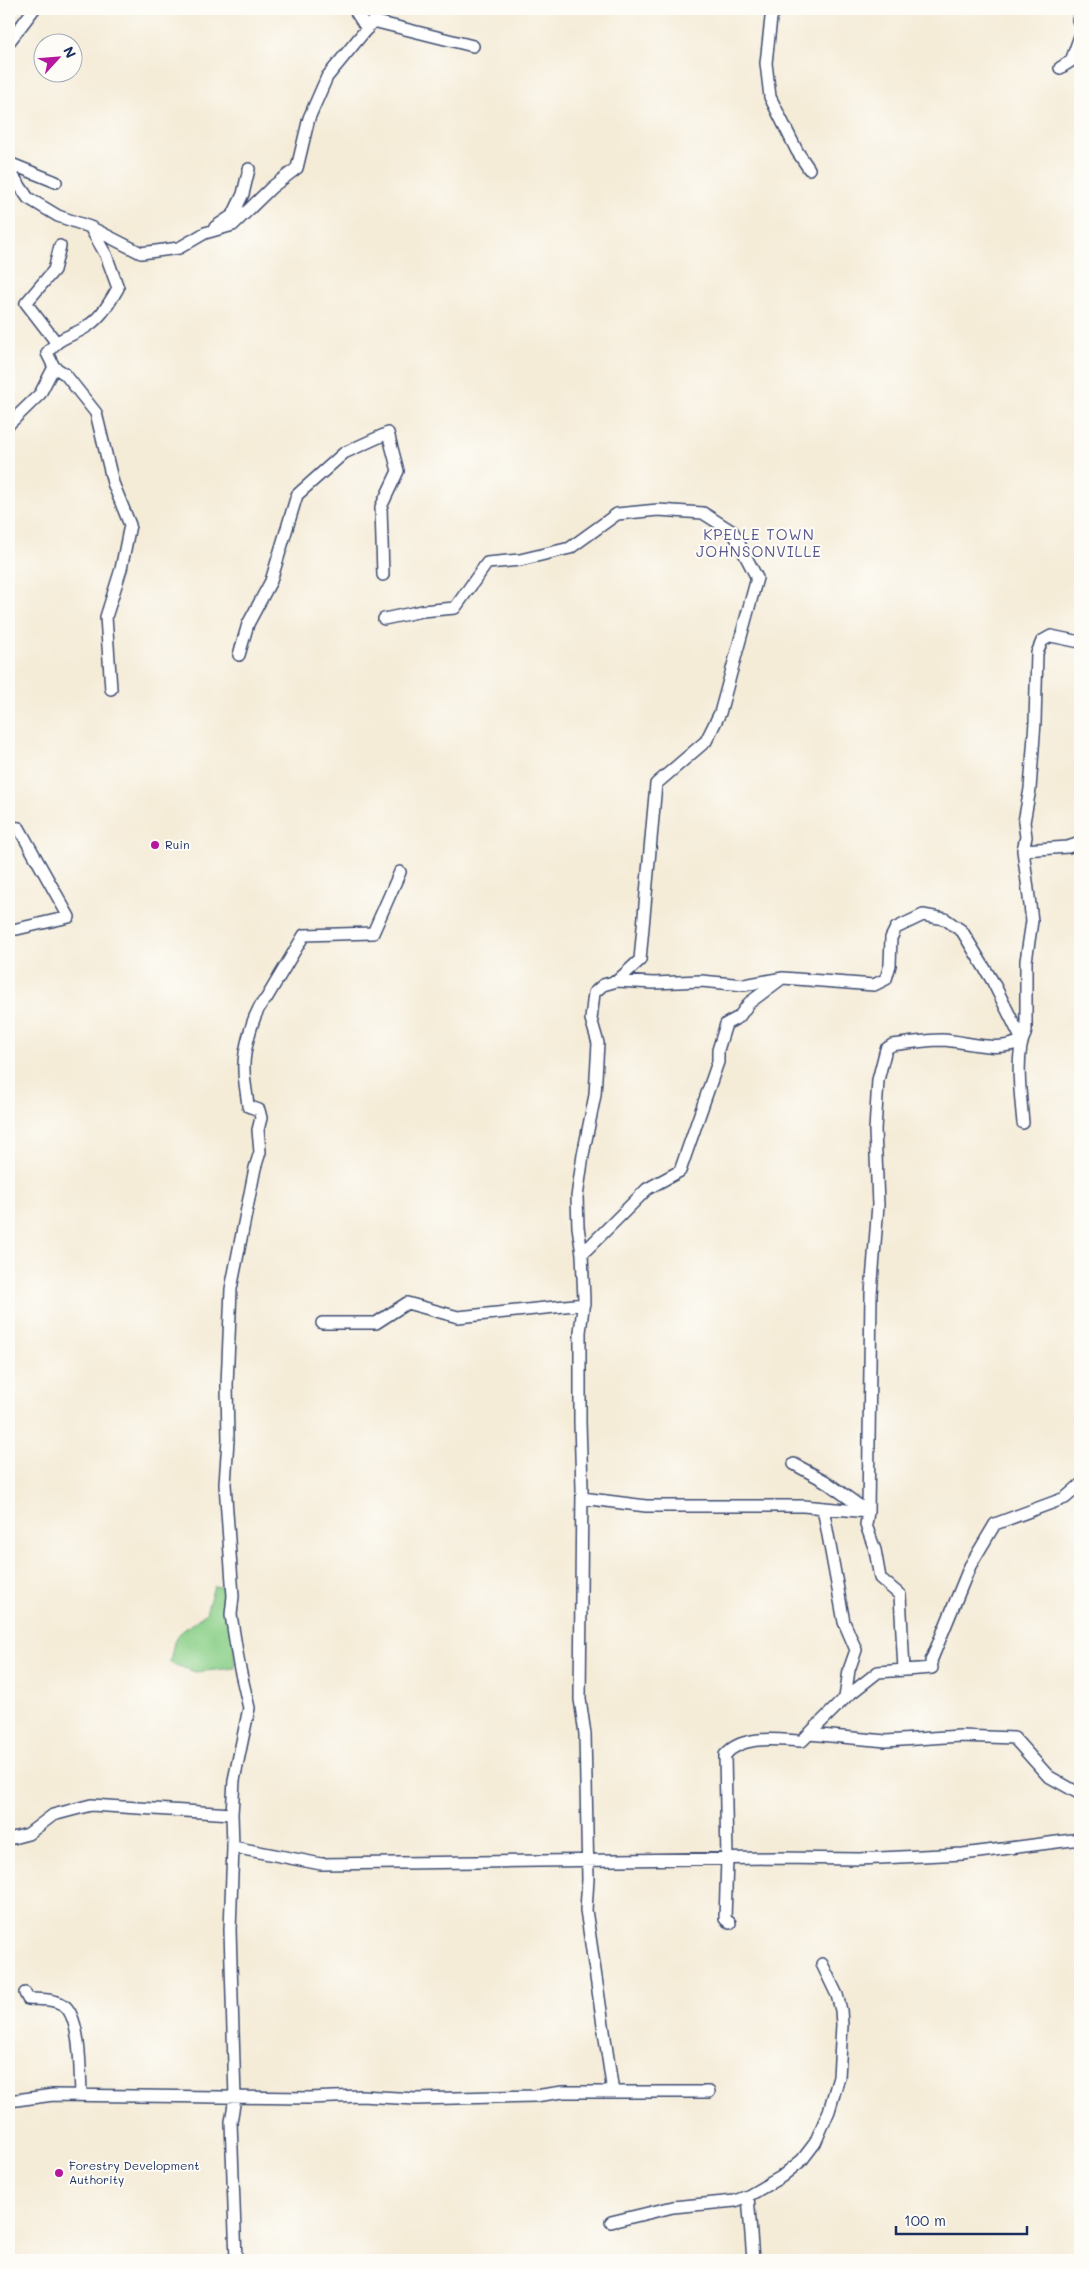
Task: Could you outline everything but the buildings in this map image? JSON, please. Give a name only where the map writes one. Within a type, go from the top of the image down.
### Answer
[{"type":"street","points":[[9,42],[34,9]]},
{"type":"street","points":[[356,9],[356,12],[367,28]]},
{"type":"street","points":[[775,9],[770,18],[766,63],[770,98],[797,151],[809,169]]},
{"type":"street","points":[[1080,16],[1078,20],[1080,24]]},
{"type":"street","points":[[205,233],[233,225],[272,187],[297,168],[309,118],[327,77],[373,21],[473,46]]},
{"type":"street","points":[[1060,68],[1071,61],[1073,51],[1080,36]]},
{"type":"street","points":[[9,163],[56,182]]},
{"type":"street","points":[[9,170],[28,198],[58,216],[90,227],[141,253],[179,248],[233,214],[243,194],[249,169]]},
{"type":"street","points":[[90,227],[106,255],[118,288],[108,306],[89,325],[56,342],[47,353],[54,367],[65,374],[96,413],[113,483],[130,524],[121,570],[106,617],[111,689]]},
{"type":"street","points":[[56,342],[26,303],[54,270],[60,246]]},
{"type":"street","points":[[9,424],[40,394],[54,367]]},
{"type":"street","points":[[239,655],[248,624],[271,581],[297,495],[344,453],[388,433],[398,471],[381,508],[383,575]]},
{"type":"street","points":[[384,619],[422,611],[455,608],[487,562],[520,560],[570,548],[617,514],[658,510],[703,513],[733,532],[757,578],[720,713],[706,741],[656,784],[640,960],[617,981]]},
{"type":"street","points":[[1023,1123],[1020,1085],[1022,1040],[1026,1032],[1026,961],[1032,921],[1024,850],[1026,837],[1024,822],[1030,789],[1035,722],[1037,653],[1042,640],[1051,636],[1080,642]]},
{"type":"street","points":[[9,827],[19,828],[69,917],[18,929]]},
{"type":"street","points":[[1024,850],[1068,847],[1080,843]]},
{"type":"street","points":[[236,2260],[230,2122],[236,2098],[230,1930],[233,1847],[232,1814],[234,1780],[249,1708],[239,1665],[231,1615],[233,1596],[225,1484],[228,1440],[227,1385],[231,1289],[255,1168],[260,1152],[258,1130],[261,1118],[259,1110],[248,1106],[244,1068],[248,1041],[259,1006],[266,999],[304,934],[373,933],[400,872]]},
{"type":"street","points":[[613,2092],[586,1910],[588,1861],[585,1734],[580,1699],[582,1498],[580,1332],[584,1304],[577,1197],[584,1149],[595,1096],[598,1043],[591,1018],[594,993],[603,985],[617,981],[654,983],[701,981],[744,984],[783,978],[874,985],[886,979],[890,965],[890,938],[896,928],[923,915],[945,919],[962,931],[993,982],[1022,1040]]},
{"type":"street","points":[[582,1254],[647,1189],[680,1171],[718,1062],[718,1050],[726,1024],[739,1017],[749,1002],[783,978]]},
{"type":"street","points":[[904,1670],[900,1595],[880,1578],[875,1550],[866,1525],[868,1512],[871,1294],[878,1205],[875,1130],[878,1080],[886,1050],[892,1045],[941,1040],[981,1045],[1005,1045],[1015,1044],[1022,1040]]},
{"type":"street","points":[[322,1323],[376,1323],[407,1303],[458,1317],[584,1304]]},
{"type":"street","points":[[794,1464],[825,1481],[868,1512]]},
{"type":"street","points":[[730,1923],[725,1919],[727,1859],[725,1755],[732,1746],[763,1740],[802,1741],[845,1698],[878,1672],[932,1668],[931,1661],[970,1566],[996,1524],[1065,1498],[1080,1485]]},
{"type":"street","points":[[582,1498],[646,1506],[744,1505],[868,1512]]},
{"type":"street","points":[[823,1508],[844,1622],[856,1650],[849,1670],[845,1698]]},
{"type":"street","points":[[809,1734],[886,1741],[960,1736],[1014,1738],[1048,1776],[1080,1794]]},
{"type":"street","points":[[9,1839],[28,1834],[53,1815],[90,1805],[232,1814]]},
{"type":"street","points":[[233,1847],[321,1864],[859,1859],[963,1854],[1080,1839]]},
{"type":"street","points":[[611,2222],[673,2208],[734,2201],[748,2196],[781,2177],[802,2160],[815,2143],[829,2111],[839,2077],[842,2025],[836,1995],[822,1964]]},
{"type":"street","points":[[25,1993],[28,1999],[52,2000],[66,2007],[74,2025],[79,2046],[82,2095]]},
{"type":"street","points":[[9,2101],[53,2095],[236,2098],[361,2096],[416,2099],[613,2092],[709,2092]]},
{"type":"street","points":[[748,2196],[753,2260]]},
{"type":"green space","points":[[214,1586],[231,1589],[235,1668],[195,1672],[170,1663],[174,1642],[180,1633],[206,1613]]},
{"type":"place","name":"Ruin","points":[[155,845]]},
{"type":"place","name":"Forestry Development Authority","points":[[59,2173]]},
{"type":"district","name":"KPELLE TOWN JOHNSONVILLE","points":[[759,544]]}]
